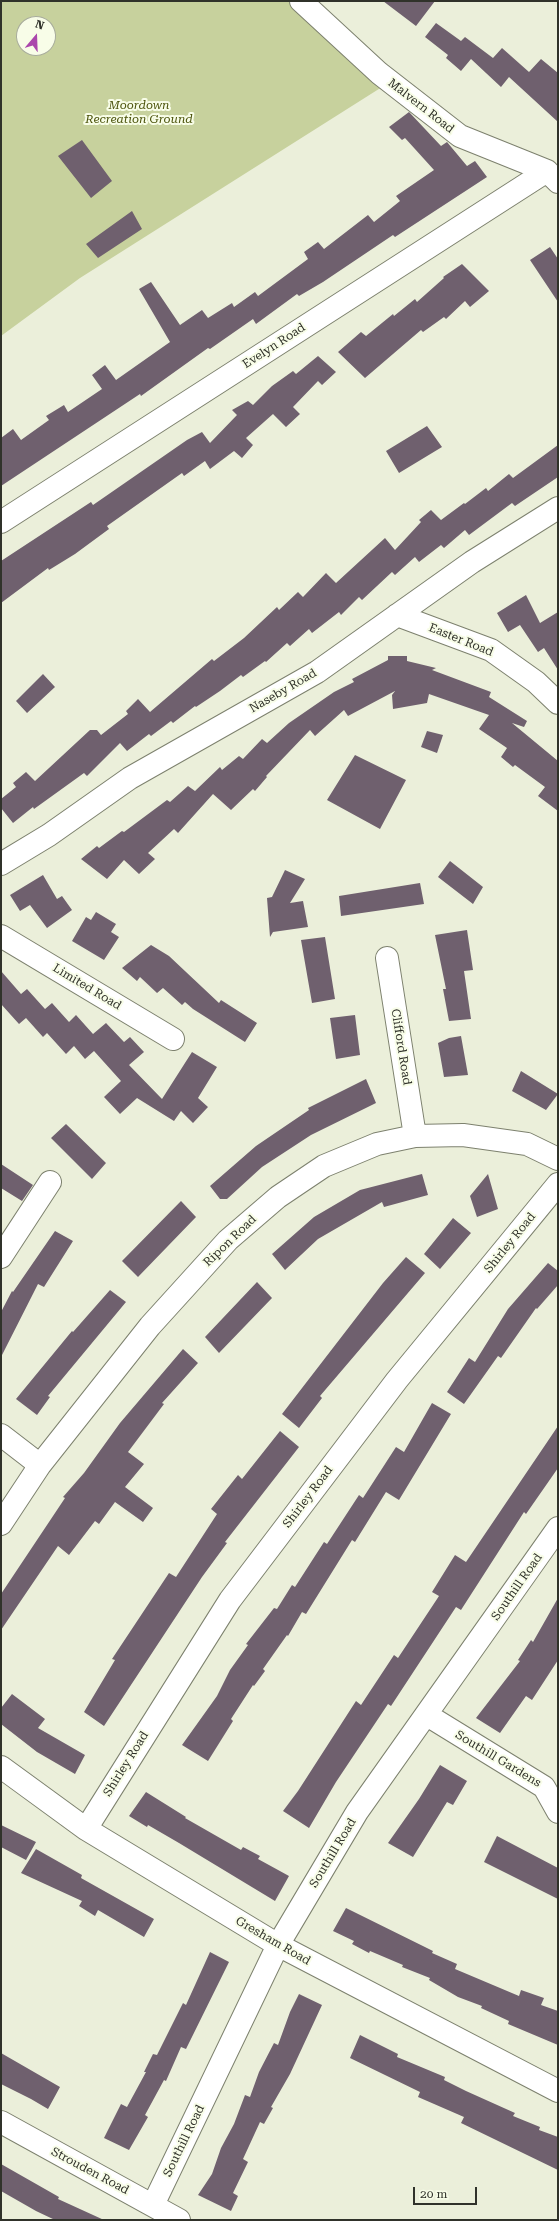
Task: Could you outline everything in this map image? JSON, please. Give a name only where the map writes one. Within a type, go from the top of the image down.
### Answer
[{"type":"street","name":"Malvern Road","points":[[301,1],[379,73],[460,136],[552,177]]},
{"type":"street","name":"Evelyn Road","points":[[1,522],[552,177]]},
{"type":"street","name":"Naseby Road","points":[[1,864],[49,835],[130,778],[317,672],[472,562],[558,508]]},
{"type":"street","name":"Easter Road","points":[[397,616],[491,650],[536,682],[558,703]]},
{"type":"street","name":"Limited Road","points":[[1,936],[173,1039]]},
{"type":"street","name":"Clifford Road","points":[[387,958],[415,1136]]},
{"type":"street","name":"Ripon Road","points":[[1,1524],[40,1465],[150,1326],[228,1240],[278,1197],[324,1166],[378,1144],[415,1136],[463,1135],[527,1144],[558,1159]]},
{"type":"street","points":[[1,1257],[50,1182]]},
{"type":"street","name":"Shirley Road","points":[[86,1829],[230,1600],[397,1380],[558,1184]]},
{"type":"street","points":[[1,1435],[40,1465]]},
{"type":"street","name":"Southill Road","points":[[153,2205],[278,1946],[357,1812],[558,1528]]},
{"type":"street","name":"Southill Gardens","points":[[427,1715],[544,1787],[558,1812]]},
{"type":"street","name":"Gresham Road","points":[[1,1767],[86,1829],[278,1946],[558,2091]]},
{"type":"street","name":"Strouden Road","points":[[1,2122],[179,2220]]},
{"type":"green space","name":"Moordown Recreation Ground","points":[[1,1],[288,1],[382,87],[80,278],[1,336]]},
{"type":"building","points":[[383,1],[435,1],[416,26]]},
{"type":"building","points":[[436,23],[461,41],[465,37],[493,58],[502,48],[529,72],[541,59],[558,73],[558,122],[509,77],[501,87],[471,59],[461,71],[446,58],[448,55],[425,37]]},
{"type":"building","points":[[409,112],[441,146],[447,142],[467,166],[475,161],[487,177],[395,237],[393,235],[323,282],[299,296],[297,294],[256,324],[253,319],[210,349],[208,348],[141,396],[140,394],[1,486],[1,438],[13,429],[21,440],[49,420],[46,416],[64,405],[68,412],[102,389],[92,375],[105,365],[116,380],[170,342],[139,289],[151,282],[180,325],[202,310],[208,318],[232,303],[234,307],[255,292],[258,296],[308,259],[304,252],[318,242],[324,249],[368,215],[374,222],[400,201],[396,196],[434,170],[405,138],[402,140],[389,127]]},
{"type":"building","points":[[82,140],[112,181],[91,198],[58,156]]},
{"type":"building","points":[[132,211],[142,229],[98,258],[86,244]]},
{"type":"building","points":[[550,247],[558,259],[558,302],[530,260]]},
{"type":"building","points":[[462,264],[489,291],[470,307],[465,301],[446,319],[444,317],[423,332],[421,330],[365,378],[338,352],[361,332],[366,336],[393,314],[394,316],[415,299],[417,302],[444,278],[443,277]]},
{"type":"building","points":[[318,356],[336,372],[322,385],[318,381],[293,407],[300,414],[286,427],[273,414],[246,438],[253,445],[242,458],[234,451],[210,469],[205,461],[184,476],[182,473],[107,526],[109,529],[75,554],[49,570],[48,568],[1,603],[1,561],[91,502],[93,505],[187,440],[202,432],[210,443],[237,415],[232,410],[248,401],[253,405],[272,386],[293,371],[296,374]]},
{"type":"building","points":[[427,426],[442,447],[399,473],[386,451]]},
{"type":"building","points":[[558,445],[558,477],[515,506],[512,503],[469,535],[465,530],[444,548],[441,545],[419,562],[415,557],[395,575],[392,572],[362,600],[359,597],[341,615],[339,612],[312,633],[309,629],[290,646],[287,643],[266,662],[265,661],[243,677],[241,675],[220,691],[196,707],[195,706],[173,723],[171,721],[151,736],[149,734],[127,751],[120,743],[87,776],[84,773],[34,809],[33,807],[13,823],[1,808],[1,799],[16,787],[13,783],[26,772],[35,781],[90,730],[97,730],[101,735],[128,714],[126,711],[138,699],[150,712],[212,659],[214,661],[244,638],[277,607],[279,610],[298,592],[303,597],[326,573],[336,583],[385,538],[395,550],[421,522],[419,520],[431,510],[441,520],[486,488],[488,491],[509,474],[513,478]]},
{"type":"building","points":[[526,595],[540,623],[558,612],[558,670],[544,648],[538,652],[520,625],[508,632],[497,613]]},
{"type":"building","points":[[388,656],[407,656],[407,661],[436,668],[432,670],[491,692],[489,697],[527,721],[524,727],[512,723],[558,761],[558,811],[538,796],[545,787],[515,765],[513,767],[501,757],[507,748],[479,729],[489,715],[429,694],[427,703],[393,709],[392,695],[395,691],[348,716],[344,710],[315,736],[310,730],[266,776],[267,777],[255,791],[253,789],[231,810],[213,794],[178,833],[174,829],[148,853],[155,859],[139,874],[124,860],[107,879],[81,859],[97,846],[99,848],[122,831],[124,832],[167,800],[170,802],[188,786],[195,791],[220,767],[222,770],[239,756],[243,759],[262,739],[267,743],[289,723],[334,692],[354,682],[352,679],[388,660]]},
{"type":"building","points":[[43,674],[55,687],[27,713],[16,701]]},
{"type":"building","points":[[427,731],[443,735],[437,753],[421,747]]},
{"type":"building","points":[[355,755],[406,780],[380,829],[327,800]]},
{"type":"building","points":[[450,861],[483,887],[473,904],[438,877]]},
{"type":"building","points":[[285,870],[305,879],[290,903],[303,901],[308,927],[273,932],[270,937],[267,898],[272,897]]},
{"type":"building","points":[[43,875],[57,899],[62,896],[72,910],[47,928],[30,905],[20,911],[10,895]]},
{"type":"building","points":[[420,883],[424,904],[341,916],[339,896]]},
{"type":"building","points":[[96,912],[116,924],[111,932],[119,937],[104,960],[72,941],[86,917],[91,920]]},
{"type":"building","points":[[467,930],[473,970],[464,971],[471,1019],[449,1021],[443,989],[446,989],[435,935]]},
{"type":"building","points":[[325,937],[335,999],[312,1003],[301,940]]},
{"type":"building","points":[[151,945],[169,956],[219,1003],[221,1000],[257,1023],[245,1042],[193,1009],[185,1002],[182,1005],[163,988],[157,993],[140,977],[137,981],[122,968]]},
{"type":"building","points":[[1,971],[21,994],[27,989],[45,1009],[52,1003],[69,1022],[76,1015],[93,1034],[106,1023],[124,1042],[130,1037],[144,1052],[129,1065],[162,1099],[192,1052],[217,1067],[198,1098],[208,1107],[193,1123],[181,1111],[174,1121],[137,1098],[120,1114],[104,1097],[121,1081],[94,1051],[85,1059],[74,1046],[66,1054],[47,1033],[43,1037],[26,1018],[19,1024],[1,1004]]},
{"type":"building","points":[[355,1015],[360,1055],[336,1059],[330,1018]]},
{"type":"building","points":[[461,1036],[468,1075],[444,1077],[438,1043],[449,1038]]},
{"type":"building","points":[[521,1071],[558,1094],[546,1110],[512,1091]]},
{"type":"building","points":[[366,1079],[376,1103],[311,1135],[262,1167],[227,1199],[220,1199],[210,1186],[256,1146],[309,1110],[308,1108]]},
{"type":"building","points":[[66,1124],[106,1163],[92,1179],[51,1138]]},
{"type":"building","points":[[1,1164],[33,1185],[22,1201],[1,1188]]},
{"type":"building","points":[[422,1174],[428,1195],[384,1207],[382,1202],[318,1239],[285,1270],[272,1254],[314,1217],[360,1190]]},
{"type":"building","points":[[488,1174],[498,1209],[477,1217],[470,1196]]},
{"type":"building","points":[[181,1201],[196,1217],[138,1277],[122,1261]]},
{"type":"building","points":[[453,1218],[471,1233],[440,1269],[424,1254]]},
{"type":"building","points":[[55,1231],[73,1241],[44,1287],[38,1284],[1,1357],[1,1312],[12,1291],[13,1292]]},
{"type":"building","points":[[406,1257],[425,1273],[320,1396],[322,1398],[299,1428],[282,1414],[383,1283]]},
{"type":"building","points":[[548,1263],[558,1271],[558,1285],[537,1309],[536,1308],[501,1358],[498,1356],[464,1404],[447,1392],[469,1358],[475,1362],[508,1309]]},
{"type":"building","points":[[257,1282],[272,1298],[219,1353],[205,1337]]},
{"type":"building","points":[[110,1290],[126,1302],[48,1396],[50,1397],[37,1415],[16,1399],[72,1331],[73,1332]]},
{"type":"building","points":[[183,1349],[198,1363],[162,1403],[164,1404],[128,1452],[144,1464],[125,1487],[153,1508],[143,1522],[115,1502],[99,1524],[95,1521],[69,1555],[58,1546],[1,1630],[1,1594],[65,1498],[63,1497],[84,1473],[120,1423]]},
{"type":"building","points":[[432,1403],[451,1414],[399,1500],[386,1492],[355,1542],[352,1540],[306,1614],[302,1612],[288,1636],[287,1635],[263,1669],[265,1671],[254,1686],[253,1685],[231,1719],[233,1721],[208,1761],[182,1745],[217,1696],[230,1670],[248,1645],[246,1644],[274,1608],[277,1609],[292,1585],[295,1587],[324,1542],[327,1544],[359,1495],[363,1498],[396,1447],[404,1452]]},
{"type":"building","points":[[558,1426],[558,1468],[526,1514],[524,1512],[461,1610],[456,1607],[391,1706],[388,1704],[336,1782],[309,1828],[283,1811],[298,1791],[356,1701],[361,1705],[394,1655],[398,1658],[439,1596],[432,1592],[455,1555],[466,1562]]},
{"type":"building","points":[[280,1431],[299,1447],[225,1542],[227,1543],[202,1577],[104,1726],[84,1712],[115,1660],[112,1659],[169,1573],[176,1577],[217,1514],[211,1509],[238,1475],[242,1479]]},
{"type":"building","points":[[558,1598],[558,1660],[532,1700],[526,1696],[500,1733],[476,1718],[520,1661],[518,1660],[531,1640],[533,1642]]},
{"type":"building","points":[[12,1694],[45,1719],[38,1728],[85,1755],[75,1774],[37,1752],[1,1724],[1,1708]]},
{"type":"building","points":[[440,1765],[467,1781],[453,1805],[447,1802],[413,1857],[388,1843],[419,1799]]},
{"type":"building","points":[[146,1792],[186,1817],[185,1818],[241,1850],[243,1847],[260,1856],[258,1859],[289,1876],[275,1901],[179,1843],[129,1816]]},
{"type":"building","points":[[1,1825],[36,1842],[26,1860],[1,1847]]},
{"type":"building","points":[[497,1836],[558,1868],[558,1899],[484,1862]]},
{"type":"building","points":[[36,1849],[82,1875],[81,1878],[154,1919],[144,1937],[98,1910],[95,1916],[79,1906],[82,1901],[21,1873]]},
{"type":"building","points":[[346,1908],[433,1951],[432,1953],[457,1964],[455,1969],[519,1996],[521,1990],[544,1998],[541,2005],[558,2011],[558,2045],[508,2024],[509,2021],[481,2008],[482,2006],[458,1997],[429,1980],[430,1978],[402,1967],[403,1965],[370,1951],[369,1953],[352,1944],[354,1941],[333,1931]]},
{"type":"building","points":[[210,1952],[229,1962],[186,2049],[181,2047],[166,2081],[164,2080],[145,2115],[148,2117],[129,2150],[104,2138],[121,2104],[127,2107],[146,2072],[144,2072],[153,2054],[157,2055],[183,2003],[186,2005]]},
{"type":"building","points":[[299,1994],[322,2005],[290,2074],[271,2107],[273,2108],[264,2124],[260,2122],[243,2159],[248,2162],[233,2193],[238,2196],[231,2211],[198,2195],[212,2174],[221,2148],[234,2124],[245,2095],[250,2097],[259,2072],[274,2043],[278,2045],[290,2012]]},
{"type":"building","points":[[360,2035],[398,2054],[397,2057],[445,2077],[444,2080],[515,2113],[513,2116],[540,2127],[539,2130],[558,2137],[558,2170],[461,2123],[464,2117],[418,2097],[420,2092],[350,2058]]},
{"type":"building","points":[[1,2053],[60,2087],[48,2109],[1,2084]]},
{"type":"building","points":[[1,2164],[59,2197],[58,2199],[104,2220],[55,2220],[36,2211],[1,2191]]}]
